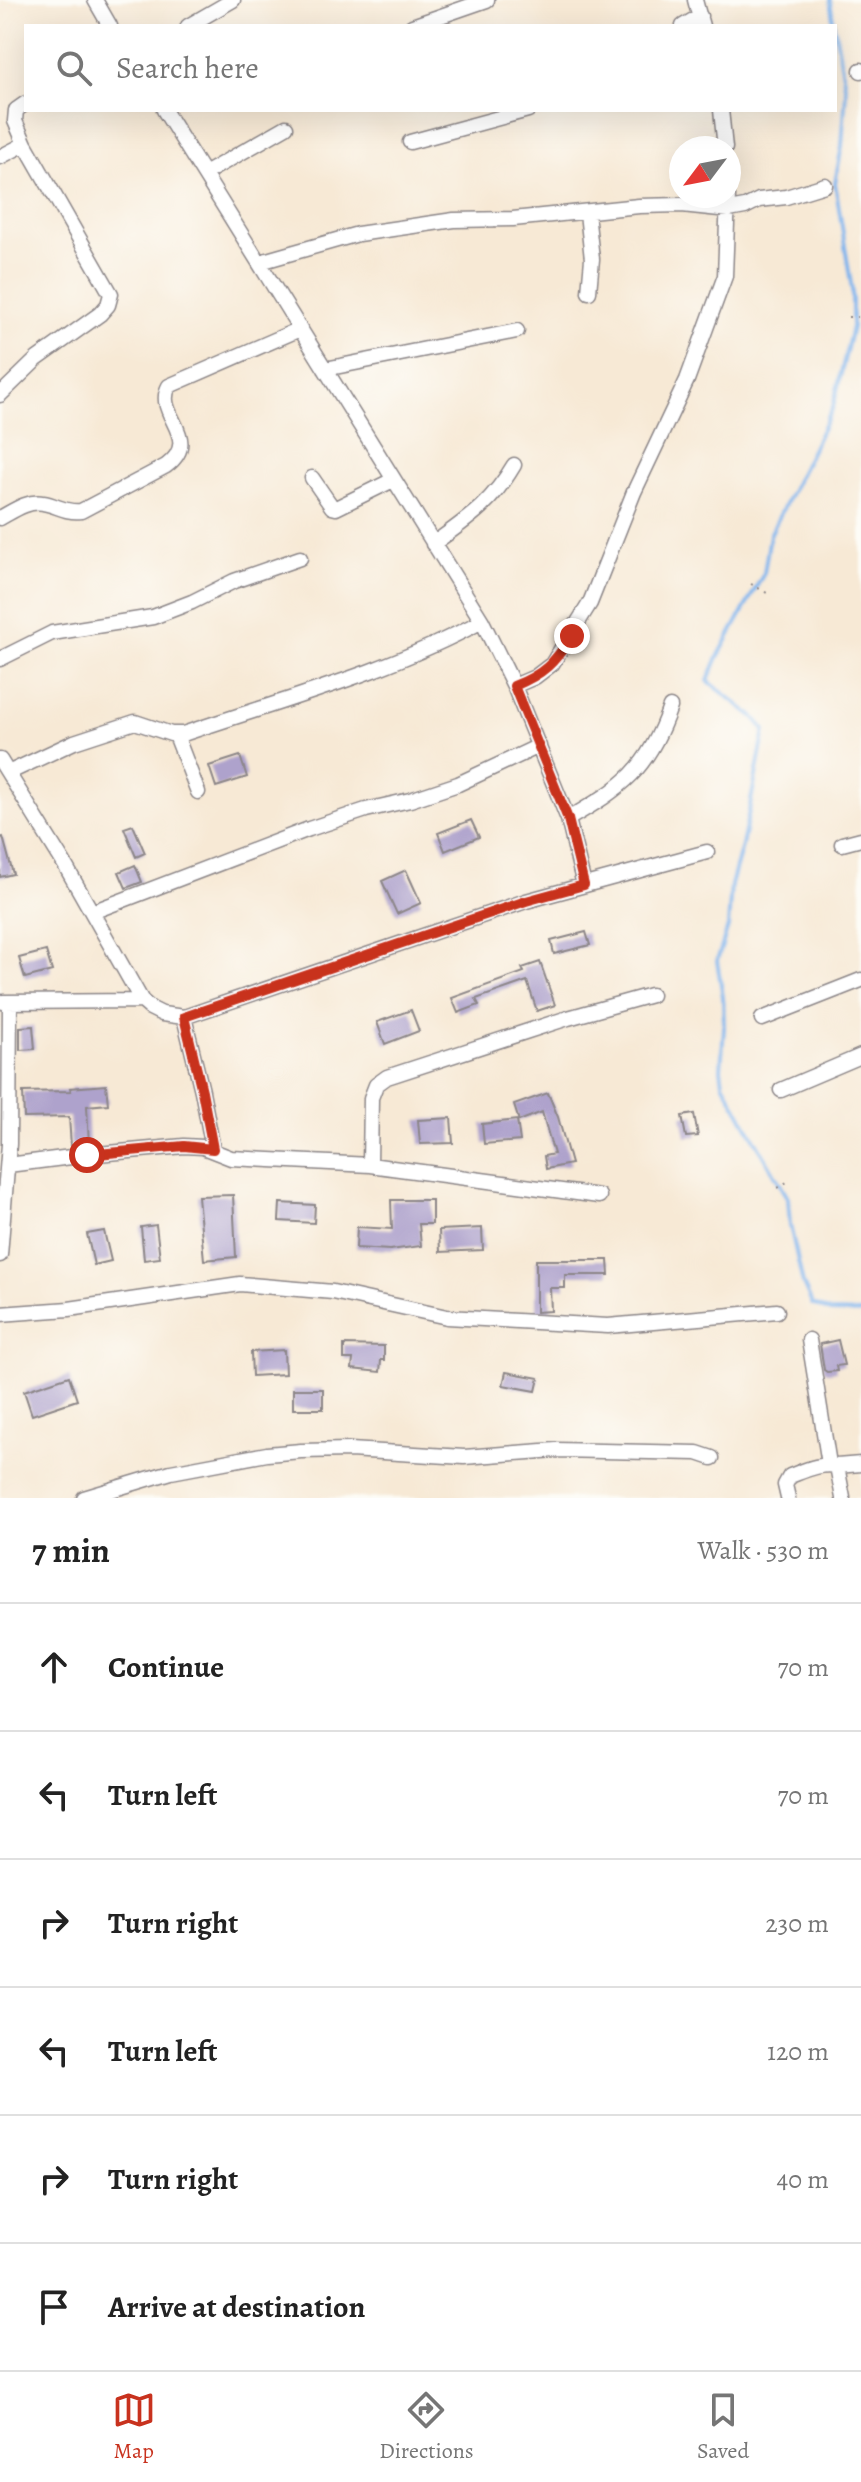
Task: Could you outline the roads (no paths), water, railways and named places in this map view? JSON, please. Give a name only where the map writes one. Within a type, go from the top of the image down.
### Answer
[{"type":"street","points":[[95,0],[109,24]]},
{"type":"street","points":[[191,24],[233,0]]},
{"type":"street","points":[[418,24],[487,0]]},
{"type":"street","points":[[695,0],[701,21]]},
{"type":"street","points":[[0,395],[37,359],[100,314],[108,305],[111,294],[25,144],[14,115],[24,104]]},
{"type":"street","points":[[165,112],[482,621],[514,686],[568,819],[584,885]]},
{"type":"street","points":[[410,142],[521,112]]},
{"type":"street","points":[[721,112],[724,136]]},
{"type":"street","points":[[204,174],[286,127]]},
{"type":"street","points":[[0,157],[25,144]]},
{"type":"street","points":[[741,206],[825,185]]},
{"type":"street","points":[[260,262],[358,234],[454,220],[513,219],[669,205]]},
{"type":"street","points":[[514,686],[535,677],[552,664],[590,603],[634,492],[687,380],[725,276],[728,208]]},
{"type":"street","points":[[587,213],[592,259],[589,292]]},
{"type":"street","points":[[0,518],[30,503],[44,503],[64,511],[81,511],[166,466],[177,458],[181,448],[179,433],[166,404],[165,394],[169,386],[300,329]]},
{"type":"street","points":[[325,369],[517,331]]},
{"type":"street","points":[[433,544],[498,491],[514,465]]},
{"type":"street","points":[[312,478],[332,507],[336,508],[393,480]]},
{"type":"street","points":[[0,659],[52,633],[153,617],[234,581],[300,558]]},
{"type":"street","points":[[482,621],[445,641],[365,673],[176,735],[135,722],[4,766],[142,1001],[162,1014],[184,1017],[526,901],[707,852]]},
{"type":"street","points":[[568,819],[621,786],[642,766],[661,734],[670,707]]},
{"type":"street","points":[[176,735],[198,792]]},
{"type":"street","points":[[92,912],[309,829],[458,784],[539,746]]},
{"type":"street","points":[[842,844],[861,839]]},
{"type":"street","points":[[762,1019],[861,980]]},
{"type":"street","points":[[370,1165],[371,1098],[376,1085],[387,1077],[568,1018],[651,995]]},
{"type":"street","points":[[0,1255],[11,1092],[5,1002],[142,1001]]},
{"type":"street","points":[[184,1017],[213,1149]]},
{"type":"street","points":[[781,1090],[861,1056]]},
{"type":"street","points":[[8,1165],[184,1146],[213,1149],[222,1155],[242,1159],[370,1165],[599,1196]]},
{"type":"street","points":[[0,1314],[69,1309],[240,1284],[333,1292],[447,1317],[608,1326],[777,1311]]},
{"type":"street","points":[[809,1340],[833,1465],[843,1498]]},
{"type":"street","points":[[84,1498],[171,1472],[267,1454],[301,1451],[350,1450],[464,1457],[556,1450],[697,1453],[712,1458]]},
{"type":"street","points":[[788,1498],[785,1485],[790,1476],[815,1466],[861,1464]]},
{"type":"waterway","points":[[830,0],[834,24]]},
{"type":"waterway","points":[[837,41],[846,92],[842,146],[835,183],[852,290],[852,327],[833,407],[770,535],[764,573],[708,681],[754,717],[765,730],[731,885],[728,927],[717,961],[723,997],[723,1083],[788,1198],[790,1225],[803,1284],[812,1304],[830,1312],[861,1313]]}]
